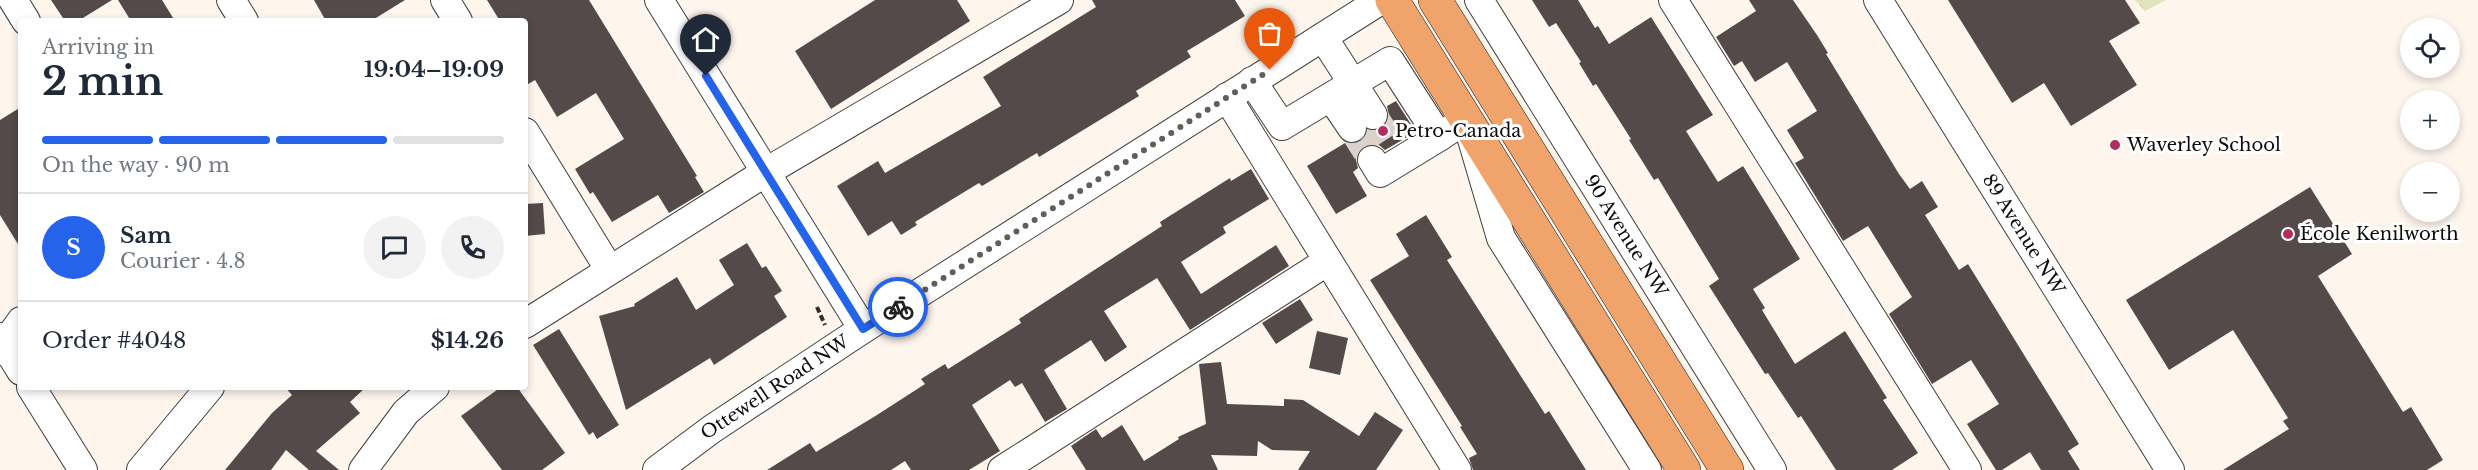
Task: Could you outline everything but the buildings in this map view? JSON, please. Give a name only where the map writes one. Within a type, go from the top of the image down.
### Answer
[{"type":"main road","points":[[1392,0],[1684,470]]},
{"type":"main road","points":[[1435,0],[1727,470]]},
{"type":"street","points":[[13,0],[24,18]]},
{"type":"street","points":[[231,0],[242,18]]},
{"type":"street","points":[[445,0],[456,18]]},
{"type":"street","points":[[659,0],[863,329]]},
{"type":"street","points":[[528,322],[766,172],[1059,0]]},
{"type":"street","name":"Ottewell Road NW","points":[[657,470],[712,429],[863,329],[1381,0]]},
{"type":"street","name":"90 Avenue NW","points":[[1479,0],[1772,470]]},
{"type":"street","points":[[1674,0],[1967,470]]},
{"type":"street","name":"89 Avenue NW","points":[[1878,0],[2170,470]]},
{"type":"street","points":[[1323,37],[1343,90],[1363,121]]},
{"type":"street","points":[[1252,81],[1282,126],[1390,61],[1418,41]]},
{"type":"street","points":[[1390,61],[1439,137]]},
{"type":"street","points":[[1227,97],[1456,470]]},
{"type":"street","points":[[1389,155],[1439,137],[1466,119],[1501,238],[1647,470]]},
{"type":"street","points":[[528,137],[609,269]]},
{"type":"street","points":[[1002,470],[1037,461],[1328,261]]},
{"type":"street","points":[[18,324],[1,344],[18,367]]},
{"type":"street","points":[[33,390],[83,470]]},
{"type":"street","points":[[141,470],[208,390]]},
{"type":"street","points":[[363,470],[406,412],[432,390]]},
{"type":"green space","points":[[2135,0],[2166,0],[2145,11]]},
{"type":"tunnel","points":[[1373,115],[1393,146]]},
{"type":"tunnel","points":[[1352,128],[1372,160]]},
{"type":"way so far","points":[[898,307],[1270,70]]},
{"type":"place","name":"Petro-Canada","points":[[1383,131]]},
{"type":"place","name":"Waverley School","points":[[2115,145]]},
{"type":"place","name":"École Kenilworth","points":[[2288,234]]},
{"type":"route","points":[[706,76],[863,329],[898,307]]}]
